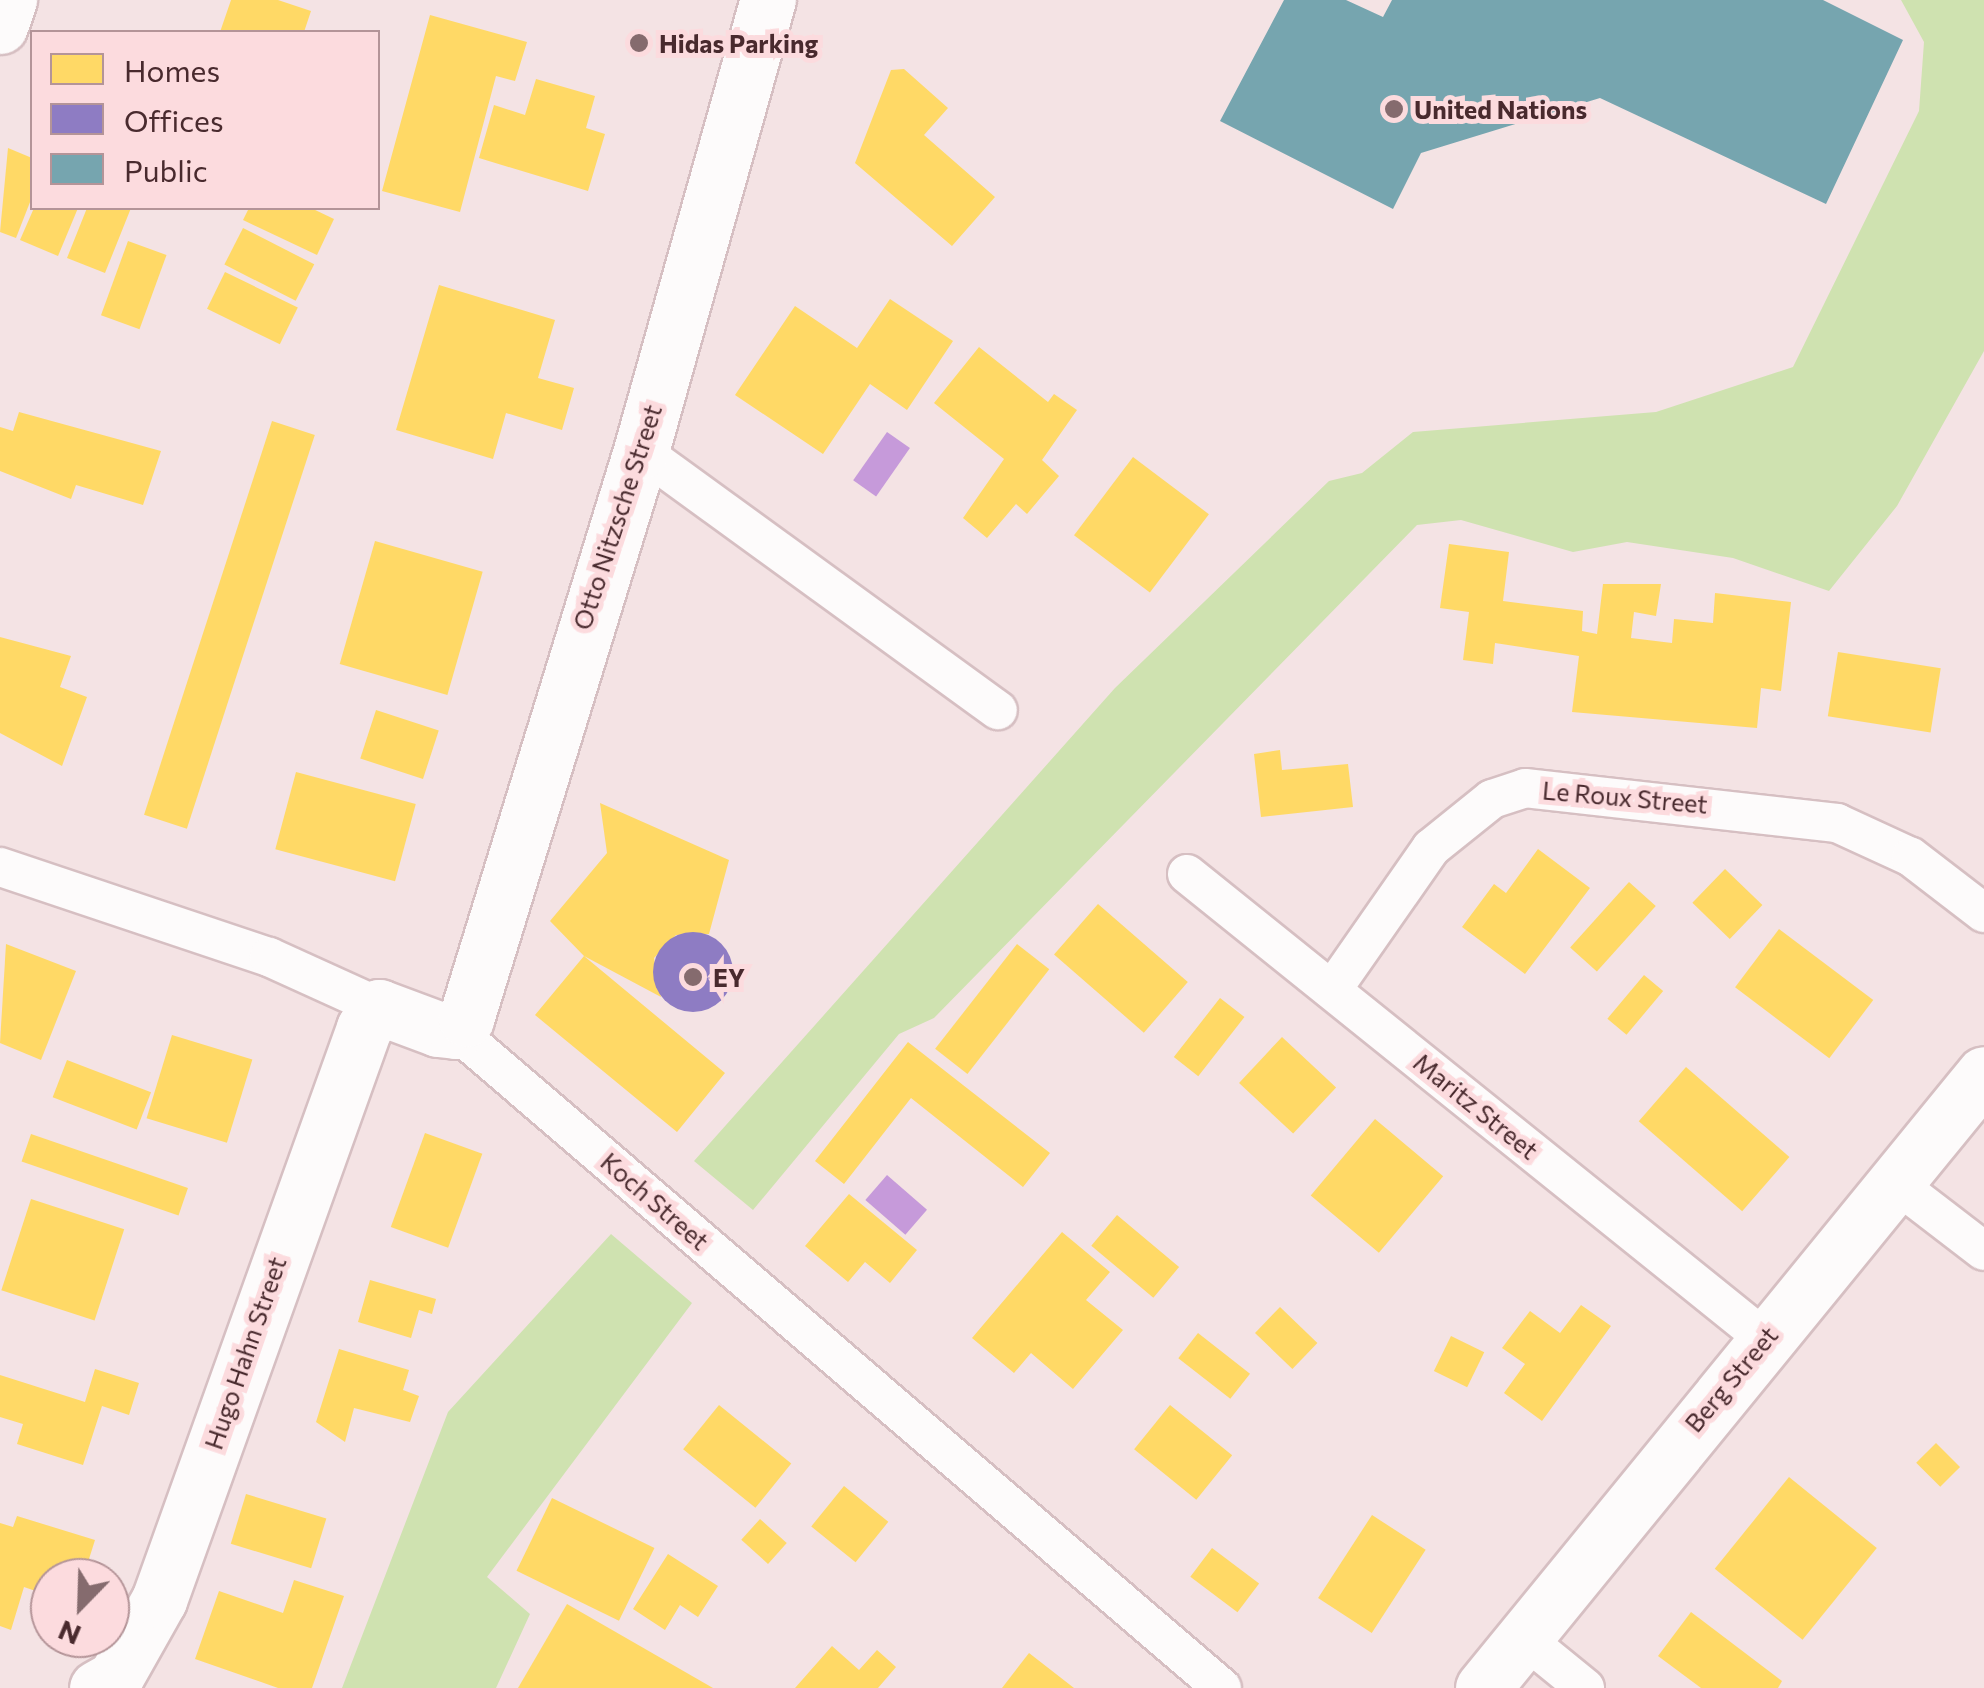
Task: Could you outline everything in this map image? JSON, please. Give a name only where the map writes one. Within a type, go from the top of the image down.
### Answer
[{"type":"street","points":[[0,26],[9,0]]},
{"type":"street","name":"Otto Nitzsche Street","points":[[456,1031],[642,452],[768,0]]},
{"type":"street","points":[[642,452],[998,710]]},
{"type":"street","name":"Le Roux Street","points":[[1332,990],[1432,848],[1492,798],[1525,788],[1837,823],[1890,844],[1984,913]]},
{"type":"street","name":"Koch Street","points":[[0,866],[269,957],[379,1007],[456,1031],[1222,1688]]},
{"type":"street","name":"Maritz Street","points":[[1187,874],[1764,1338]]},
{"type":"street","name":"Hugo Hahn Street","points":[[97,1688],[115,1678],[159,1600],[348,1061],[379,1007]]},
{"type":"street","name":"Berg Street","points":[[1483,1688],[1520,1635],[1984,1074]]},
{"type":"street","points":[[1894,1182],[1984,1251]]},
{"type":"street","points":[[1520,1635],[1586,1688]]},
{"type":"green space","points":[[1901,0],[1984,0],[1984,351],[1897,506],[1829,591],[1733,558],[1627,542],[1573,552],[1461,520],[1417,525],[934,1018],[899,1034],[753,1210],[694,1161],[1115,688],[1329,481],[1362,473],[1413,432],[1656,412],[1793,367],[1919,111],[1924,42]]},
{"type":"green space","points":[[611,1234],[692,1303],[487,1577],[530,1614],[496,1688],[342,1688],[448,1412]]},
{"type":"shaded area","points":[[887,432],[910,448],[876,496],[853,480]]},
{"type":"shaded area","points":[[887,1175],[927,1210],[905,1235],[865,1200]]},
{"type":"building: Homes","points":[[231,0],[278,0],[311,11],[305,30],[221,30]]},
{"type":"building: Homes","points":[[430,15],[527,42],[515,81],[496,76],[460,212],[382,191]]},
{"type":"building: Homes","points":[[904,69],[948,108],[924,135],[995,197],[952,246],[855,163],[891,70]]},
{"type":"building: Homes","points":[[536,79],[595,96],[586,128],[605,134],[588,191],[479,158],[494,105],[525,115]]},
{"type":"building: Homes","points":[[8,148],[30,157],[30,202],[16,238],[0,232]]},
{"type":"building: Homes","points":[[33,210],[77,210],[58,256],[20,240]]},
{"type":"building: Homes","points":[[86,210],[130,210],[105,273],[67,258]]},
{"type":"building: Homes","points":[[248,210],[315,210],[334,219],[317,255],[243,220]]},
{"type":"building: Homes","points":[[243,228],[314,264],[296,301],[224,265]]},
{"type":"building: Homes","points":[[128,241],[167,255],[140,329],[101,315]]},
{"type":"building: Homes","points":[[225,272],[298,308],[280,344],[207,309]]},
{"type":"building: Homes","points":[[439,285],[555,320],[538,378],[574,388],[562,430],[506,413],[493,459],[396,430]]},
{"type":"building: Homes","points":[[890,299],[953,341],[907,410],[870,384],[823,454],[735,395],[795,306],[857,348]]},
{"type":"building: Homes","points":[[979,347],[1048,402],[1054,394],[1077,410],[1042,460],[1059,476],[1027,514],[1016,504],[987,538],[963,518],[1004,459],[934,403]]},
{"type":"building: Homes","points":[[19,412],[161,451],[143,505],[76,485],[71,499],[0,471],[0,427],[13,431]]},
{"type":"building: Homes","points":[[272,421],[315,435],[187,829],[144,815]]},
{"type":"building: Homes","points":[[1133,457],[1209,514],[1150,592],[1074,535]]},
{"type":"building: Homes","points":[[375,541],[483,572],[447,695],[340,664]]},
{"type":"building: Homes","points":[[1449,544],[1509,552],[1503,601],[1583,611],[1582,631],[1597,634],[1603,584],[1661,584],[1656,616],[1634,612],[1631,638],[1672,643],[1674,619],[1713,623],[1715,593],[1791,602],[1781,691],[1761,688],[1757,728],[1572,712],[1579,656],[1495,643],[1493,664],[1463,660],[1469,612],[1440,608]]},
{"type":"building: Homes","points":[[0,637],[71,656],[60,687],[87,697],[62,766],[0,733]]},
{"type":"building: Homes","points":[[1838,652],[1941,668],[1931,732],[1828,716]]},
{"type":"building: Homes","points":[[376,710],[439,730],[423,779],[360,759]]},
{"type":"building: Homes","points":[[1280,750],[1282,770],[1348,764],[1353,807],[1261,817],[1254,754]]},
{"type":"building: Homes","points":[[296,772],[416,804],[395,881],[275,849]]},
{"type":"building: Homes","points":[[600,803],[729,860],[709,934],[676,935],[654,958],[661,997],[584,956],[550,921],[607,853]]},
{"type":"building: Homes","points":[[1538,849],[1590,888],[1525,974],[1462,927],[1494,884],[1506,893]]},
{"type":"building: Homes","points":[[1725,869],[1762,905],[1730,939],[1692,903]]},
{"type":"building: Homes","points":[[1629,882],[1656,906],[1597,971],[1570,947]]},
{"type":"building: Homes","points":[[1098,904],[1188,982],[1144,1033],[1054,955]]},
{"type":"building: Homes","points":[[1779,929],[1873,1000],[1829,1058],[1735,987]]},
{"type":"building: Homes","points":[[6,944],[76,971],[41,1060],[0,1043]]},
{"type":"building: Homes","points":[[1017,944],[1049,969],[967,1074],[935,1049]]},
{"type":"building: Homes","points":[[584,956],[725,1073],[677,1132],[535,1015]]},
{"type":"building: Homes","points":[[1644,975],[1663,991],[1627,1035],[1607,1019]]},
{"type":"building: Homes","points":[[1220,998],[1244,1017],[1198,1076],[1174,1057]]},
{"type":"building: Homes","points":[[172,1035],[252,1060],[227,1143],[147,1118]]},
{"type":"building: Homes","points":[[1282,1037],[1336,1087],[1293,1134],[1239,1083]]},
{"type":"building: Homes","points":[[908,1042],[1050,1153],[1023,1187],[911,1098],[844,1184],[815,1161]]},
{"type":"building: Homes","points":[[67,1060],[151,1092],[137,1130],[53,1097]]},
{"type":"building: Homes","points":[[1686,1067],[1789,1157],[1742,1211],[1639,1121]]},
{"type":"building: Homes","points":[[1375,1119],[1443,1176],[1379,1253],[1311,1196]]},
{"type":"building: Homes","points":[[425,1133],[482,1154],[448,1248],[391,1227]]},
{"type":"building: Homes","points":[[31,1134],[188,1188],[179,1215],[22,1161]]},
{"type":"building: Homes","points":[[849,1194],[917,1250],[890,1283],[865,1262],[848,1282],[805,1246]]},
{"type":"building: Homes","points":[[31,1199],[124,1229],[95,1321],[1,1290]]},
{"type":"building: Homes","points":[[1117,1215],[1179,1267],[1153,1298],[1091,1246]]},
{"type":"building: Homes","points":[[1062,1232],[1110,1272],[1086,1300],[1123,1330],[1073,1389],[1031,1353],[1014,1373],[972,1338]]},
{"type":"building: Homes","points":[[370,1280],[436,1299],[432,1314],[419,1310],[411,1338],[358,1322]]},
{"type":"building: Homes","points":[[1581,1305],[1611,1326],[1542,1421],[1504,1393],[1525,1364],[1502,1348],[1530,1311],[1560,1333]]},
{"type":"building: Homes","points":[[1280,1307],[1317,1343],[1292,1369],[1255,1333]]},
{"type":"building: Homes","points":[[1198,1333],[1250,1374],[1230,1399],[1178,1358]]},
{"type":"building: Homes","points":[[1451,1336],[1484,1352],[1467,1387],[1434,1371]]},
{"type":"building: Homes","points":[[339,1349],[409,1370],[403,1390],[419,1396],[410,1422],[354,1408],[345,1442],[316,1422]]},
{"type":"building: Homes","points":[[95,1369],[139,1383],[129,1415],[102,1406],[83,1465],[17,1444],[23,1424],[0,1417],[0,1375],[85,1402]]},
{"type":"building: Homes","points":[[719,1405],[791,1464],[755,1508],[683,1449]]},
{"type":"building: Homes","points":[[1170,1405],[1232,1455],[1196,1500],[1134,1449]]},
{"type":"building: Homes","points":[[1936,1443],[1960,1467],[1940,1487],[1916,1463]]},
{"type":"building: Homes","points":[[1789,1477],[1877,1548],[1803,1640],[1715,1569]]},
{"type":"building: Homes","points":[[844,1486],[888,1522],[856,1562],[811,1526]]},
{"type":"building: Homes","points":[[246,1494],[326,1519],[311,1568],[231,1544]]},
{"type":"building: Homes","points":[[552,1498],[654,1548],[619,1621],[516,1571]]},
{"type":"building: Homes","points":[[1372,1515],[1426,1550],[1372,1633],[1318,1598]]},
{"type":"building: Homes","points":[[17,1516],[95,1540],[89,1558],[30,1558],[30,1589],[24,1587],[11,1630],[0,1626],[0,1523],[13,1527]]},
{"type":"building: Homes","points":[[760,1519],[787,1543],[768,1564],[741,1540]]},
{"type":"building: Homes","points":[[1212,1548],[1259,1584],[1237,1612],[1190,1577]]},
{"type":"building: Homes","points":[[668,1554],[718,1586],[698,1617],[680,1605],[665,1630],[633,1609]]},
{"type":"building: Homes","points":[[294,1580],[344,1596],[312,1688],[278,1688],[195,1659],[219,1591],[283,1613]]},
{"type":"building: Homes","points":[[567,1604],[713,1688],[518,1688]]},
{"type":"building: Homes","points":[[1691,1612],[1782,1681],[1778,1688],[1701,1688],[1658,1656]]},
{"type":"building: Homes","points":[[832,1646],[859,1670],[877,1650],[896,1667],[878,1688],[795,1688]]},
{"type":"building: Homes","points":[[1029,1653],[1074,1688],[1002,1688]]},
{"type":"building: Offices","points":[[685,932],[701,932],[722,943],[733,972],[722,1001],[701,1012],[685,1012],[671,1006],[659,994],[653,980],[653,964],[659,950],[671,938]]},
{"type":"building: Public","name":"United Nations","points":[[1284,0],[1346,0],[1383,17],[1392,0],[1823,0],[1903,40],[1826,204],[1600,98],[1421,153],[1393,209],[1220,121]]},
{"type":"place","name":"Hidas Parking","points":[[639,43]]},
{"type":"place","name":"United Nations","points":[[1394,109]]},
{"type":"place","name":"EY","points":[[693,977]]}]
